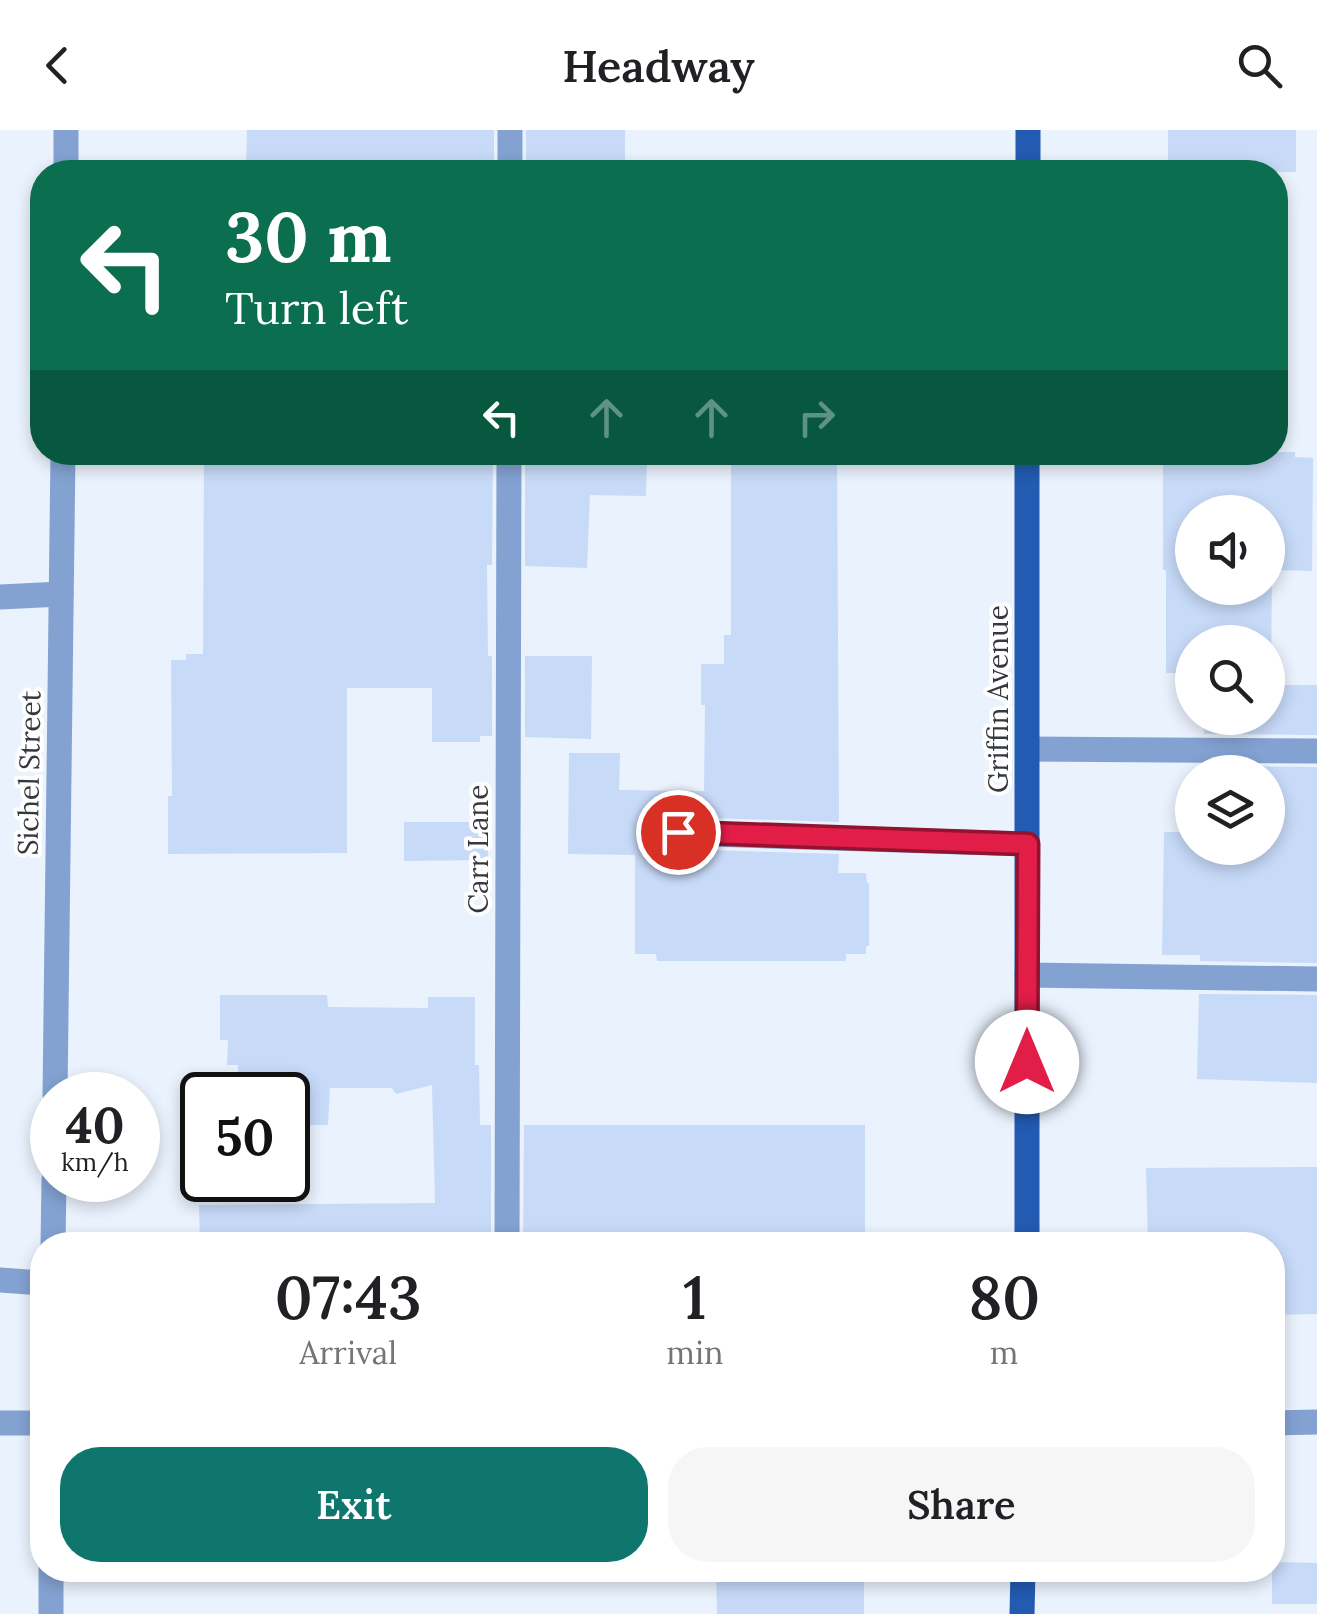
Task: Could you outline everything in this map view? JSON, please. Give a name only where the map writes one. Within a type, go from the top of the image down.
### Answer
[{"type":"main road","points":[[1028,130],[1028,160]]},
{"type":"main road","name":"Griffin Avenue","points":[[1027,1232],[1028,465]]},
{"type":"main road","points":[[1022,1614],[1023,1582]]},
{"type":"street","points":[[66,130],[66,160]]},
{"type":"street","points":[[510,130],[510,160]]},
{"type":"street","name":"Sichel Street","points":[[55,1072],[62,465]]},
{"type":"street","name":"Carr Lane","points":[[507,1232],[509,465]]},
{"type":"street","points":[[0,597],[61,594]]},
{"type":"street","points":[[1028,749],[1317,751]]},
{"type":"street","points":[[678,832],[1028,844]]},
{"type":"street","points":[[1027,975],[1317,979]]},
{"type":"street","points":[[53,1232],[54,1202]]},
{"type":"street","points":[[0,1280],[30,1282]]},
{"type":"street","points":[[1285,1423],[1317,1422]]},
{"type":"street","points":[[0,1423],[30,1423]]},
{"type":"street","points":[[51,1582],[51,1614]]},
{"type":"building","points":[[247,130],[494,130],[494,160],[246,160]]},
{"type":"building","points":[[526,130],[625,130],[625,160],[526,160]]},
{"type":"building","points":[[1168,130],[1296,130],[1296,172],[1288,172],[1288,160],[1168,160]]},
{"type":"building","points":[[1288,452],[1295,452],[1295,457],[1313,458],[1312,571],[1285,570],[1285,495],[1175,495],[1175,605],[1272,605],[1272,625],[1175,625],[1175,673],[1166,673],[1163,465],[1288,465]]},
{"type":"building","points":[[204,465],[493,465],[492,565],[487,565],[492,736],[480,736],[480,742],[432,742],[432,688],[347,688],[347,853],[168,854],[168,796],[172,796],[171,660],[186,660],[186,654],[203,654]]},
{"type":"building","points":[[525,465],[647,465],[646,496],[590,495],[587,568],[525,566]]},
{"type":"building","points":[[731,465],[837,465],[839,822],[678,817],[664,824],[661,833],[668,846],[676,849],[839,854],[838,873],[866,873],[869,883],[866,954],[846,954],[846,961],[657,961],[656,954],[635,954],[635,855],[568,854],[569,753],[620,753],[619,790],[704,791],[705,705],[701,705],[701,664],[724,664],[724,635],[731,635]]},
{"type":"building","points":[[525,656],[592,656],[591,739],[525,737]]},
{"type":"building","points":[[1285,685],[1317,685],[1317,735],[1285,735]]},
{"type":"building","points":[[1285,767],[1317,767],[1317,963],[1200,961],[1200,955],[1162,955],[1164,832],[1175,832],[1175,865],[1285,865]]},
{"type":"building","points":[[404,822],[488,822],[488,860],[404,861]]},
{"type":"building","points":[[1199,994],[1317,995],[1317,1083],[1197,1079]]},
{"type":"building","points":[[220,995],[327,995],[328,1007],[428,1008],[428,997],[475,997],[480,1125],[491,1125],[491,1232],[200,1232],[199,1205],[435,1203],[432,1085],[396,1094],[392,1088],[330,1088],[328,1125],[310,1125],[310,1072],[238,1072],[238,1065],[227,1065],[228,1040],[220,1040]]},
{"type":"building","points":[[524,1125],[865,1125],[865,1232],[523,1232]]},
{"type":"building","points":[[1317,1167],[1317,1314],[1285,1315],[1285,1232],[1148,1232],[1146,1168]]},
{"type":"building","points":[[1285,1562],[1317,1563],[1317,1604],[1272,1604],[1272,1582],[1285,1582]]},
{"type":"building","points":[[716,1582],[864,1582],[864,1614],[717,1614]]},
{"type":"route","points":[[678,832],[1028,844],[1027,1062]]}]
